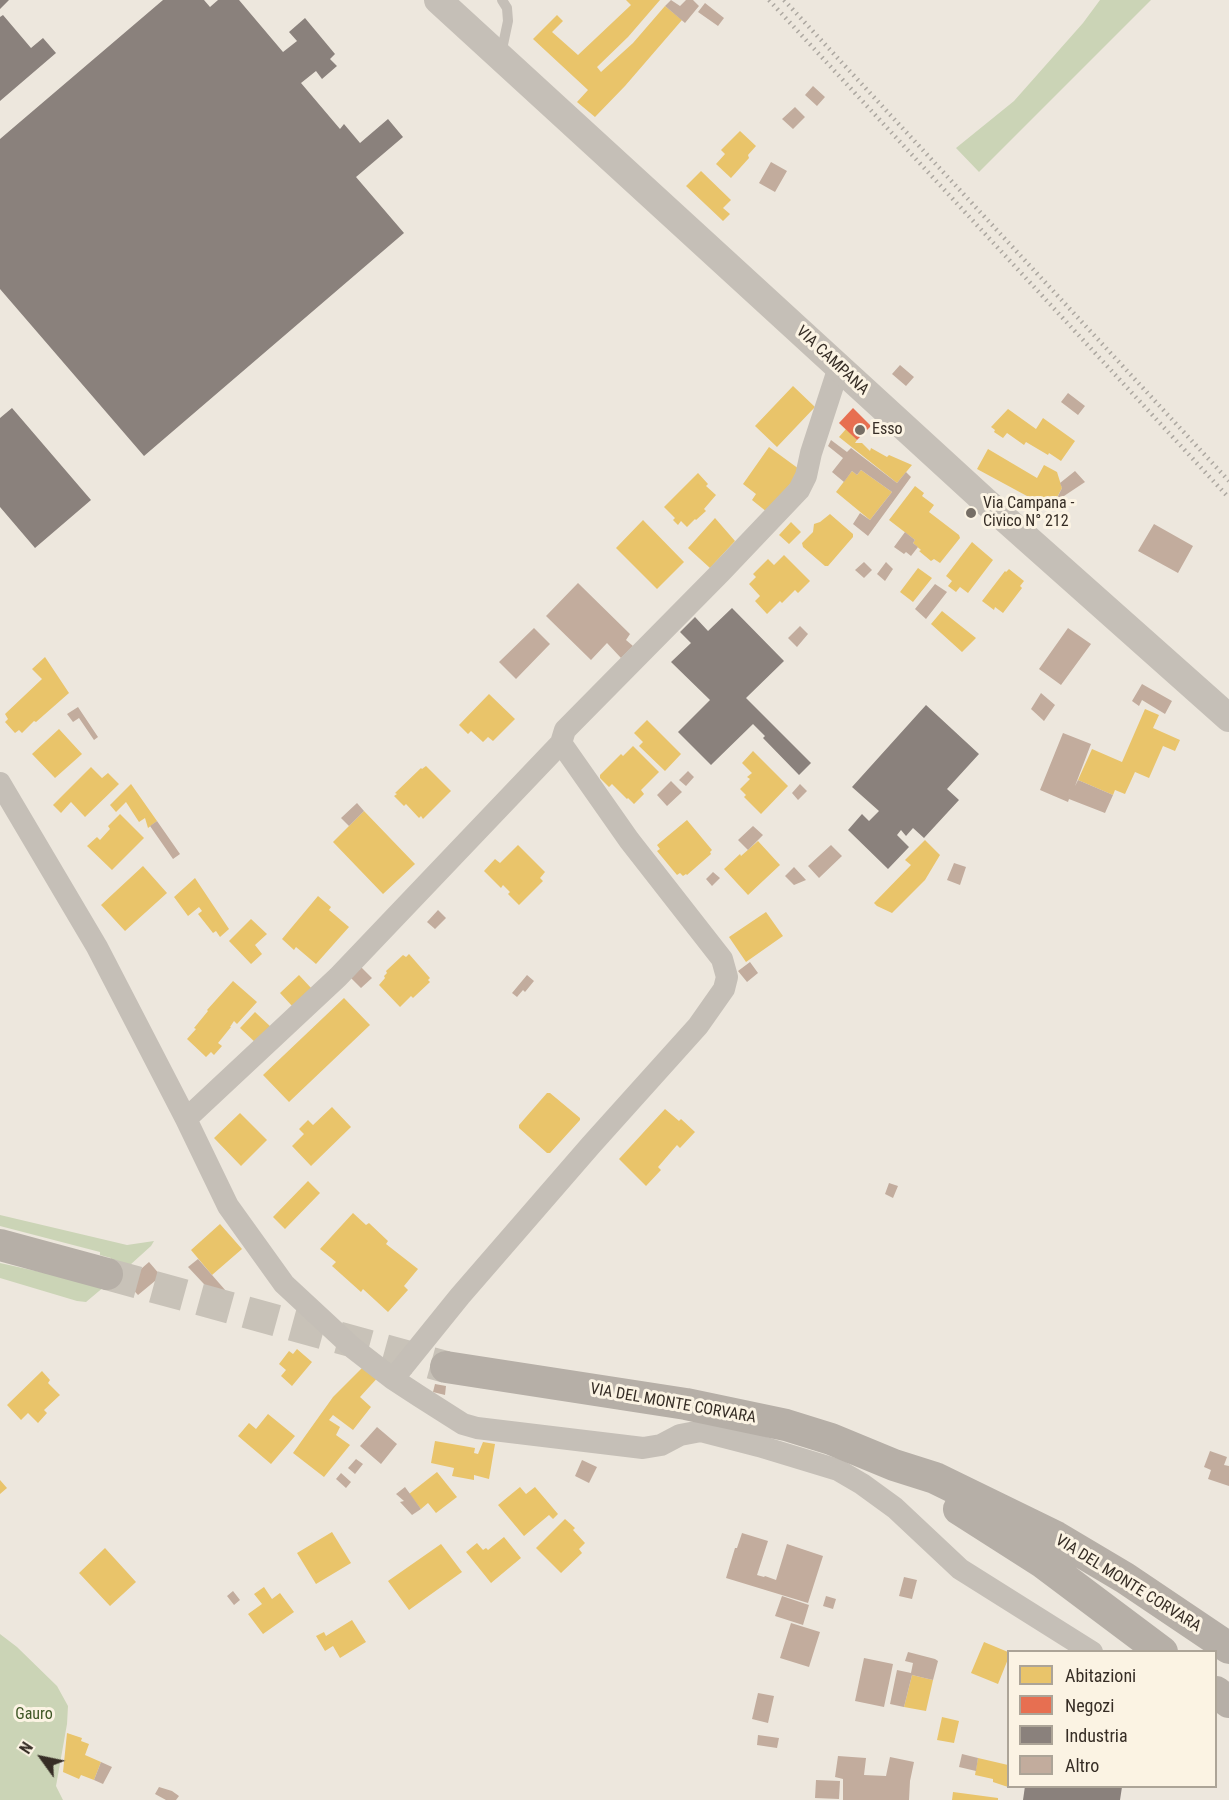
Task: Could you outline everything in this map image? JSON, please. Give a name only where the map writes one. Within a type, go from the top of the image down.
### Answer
[{"type":"main road","points":[[0,1245],[107,1274]]},
{"type":"main road","name":"VIA DEL MONTE CORVARA","points":[[446,1367],[686,1404],[786,1425],[831,1439],[894,1465],[935,1478],[1056,1537],[1125,1578],[1229,1648]]},
{"type":"main road","name":"VIA DEL MONTE CORVARA","points":[[894,1465],[1042,1562],[1159,1650]]},
{"type":"street","name":"VIA CAMPANA","points":[[438,0],[1007,521],[1229,718]]},
{"type":"street","points":[[186,1119],[338,977],[561,743],[565,730],[799,490],[806,476],[811,453],[839,367]]},
{"type":"street","points":[[393,1379],[460,1296],[698,1026],[724,989],[726,977],[722,959],[629,840],[561,743]]},
{"type":"street","points":[[0,783],[97,947],[228,1206],[284,1284],[353,1348],[393,1379],[463,1424],[477,1428],[643,1448],[661,1445],[680,1435],[701,1431],[838,1470],[896,1508],[960,1569],[1089,1650]]},
{"type":"lane","points":[[500,57],[508,21],[507,8],[502,0]]},
{"type":"green space","points":[[1100,0],[1151,0],[979,172],[956,148],[1014,101],[1083,23]]},
{"type":"green space","points":[[0,1215],[127,1245],[154,1241],[130,1265],[86,1302],[77,1301],[0,1278],[0,1263],[103,1286],[111,1258],[100,1255],[100,1252],[0,1226]]},
{"type":"green space","name":"Gauro","points":[[0,1634],[17,1647],[57,1686],[68,1706],[56,1786],[63,1800],[0,1800]]},
{"type":"building: Abitazioni","points":[[626,0],[660,0],[628,37],[597,67],[601,72],[633,43],[665,6],[682,20],[595,117],[577,102],[588,90],[533,39],[557,15],[563,21],[552,32],[578,55],[631,5]]},
{"type":"building: Abitazioni","points":[[740,131],[756,146],[748,155],[749,158],[731,178],[716,164],[725,154],[721,150]]},
{"type":"building: Abitazioni","points":[[701,171],[731,200],[723,208],[730,214],[723,221],[686,186]]},
{"type":"building: Abitazioni","points":[[793,386],[815,407],[777,447],[755,426]]},
{"type":"building: Abitazioni","points":[[1008,409],[1036,429],[1043,418],[1075,441],[1061,461],[1026,442],[1024,445],[1007,433],[1003,438],[994,432],[995,430],[991,427]]},
{"type":"building: Abitazioni","points":[[846,429],[857,440],[855,443],[862,443],[870,451],[871,448],[887,457],[889,455],[912,465],[897,483],[839,437]]},
{"type":"building: Abitazioni","points":[[769,447],[800,472],[767,512],[752,500],[756,494],[743,484]]},
{"type":"building: Abitazioni","points":[[988,449],[1037,478],[1044,465],[1057,472],[1062,488],[1051,509],[977,469]]},
{"type":"building: Abitazioni","points":[[861,470],[892,492],[870,520],[836,492],[852,471],[857,475]]},
{"type":"building: Abitazioni","points":[[698,473],[708,484],[706,486],[716,495],[704,509],[706,511],[696,520],[687,527],[681,521],[678,525],[673,520],[675,518],[664,507]]},
{"type":"building: Abitazioni","points":[[915,486],[924,493],[922,496],[934,505],[929,512],[960,538],[940,563],[934,559],[931,561],[919,551],[921,550],[913,543],[915,540],[889,520]]},
{"type":"building: Abitazioni","points":[[830,514],[853,534],[853,537],[828,566],[825,566],[803,547],[802,543],[813,532],[814,524]]},
{"type":"building: Abitazioni","points":[[715,518],[735,541],[710,568],[688,548]]},
{"type":"building: Abitazioni","points":[[643,520],[684,562],[657,589],[616,548]]},
{"type":"building: Abitazioni","points":[[791,522],[801,532],[789,544],[779,535]]},
{"type":"building: Abitazioni","points":[[972,542],[993,560],[968,593],[960,587],[956,592],[948,586],[952,581],[946,576]]},
{"type":"building: Abitazioni","points":[[784,555],[810,581],[798,593],[795,590],[782,603],[780,601],[767,614],[755,601],[760,596],[749,584],[756,577],[753,574],[768,559],[774,565]]},
{"type":"building: Abitazioni","points":[[918,568],[932,578],[913,602],[900,592]]},
{"type":"building: Abitazioni","points":[[1009,569],[1024,581],[1020,586],[1022,588],[1003,613],[995,607],[994,610],[982,601]]},
{"type":"building: Abitazioni","points":[[942,611],[976,638],[962,652],[931,624]]},
{"type":"building: Abitazioni","points":[[45,657],[69,693],[22,733],[19,730],[15,733],[5,722],[8,719],[5,714],[42,679],[32,669]]},
{"type":"building: Abitazioni","points":[[489,694],[515,719],[493,741],[488,737],[483,742],[471,731],[468,734],[459,725]]},
{"type":"building: Abitazioni","points":[[1145,709],[1159,715],[1153,728],[1180,740],[1175,751],[1163,746],[1149,778],[1135,772],[1125,794],[1115,790],[1113,795],[1078,780],[1092,749],[1122,762]]},
{"type":"building: Abitazioni","points":[[647,720],[681,754],[665,771],[639,746],[643,742],[634,733]]},
{"type":"building: Abitazioni","points":[[59,729],[82,754],[55,778],[32,754]]},
{"type":"building: Abitazioni","points":[[633,746],[659,772],[641,790],[644,794],[634,804],[612,784],[609,787],[600,778],[600,775],[621,754],[623,756]]},
{"type":"building: Abitazioni","points":[[753,751],[788,786],[761,814],[744,797],[746,795],[740,789],[750,779],[747,777],[752,773],[742,763]]},
{"type":"building: Abitazioni","points":[[426,766],[451,791],[423,819],[394,796],[421,768]]},
{"type":"building: Abitazioni","points":[[91,767],[102,778],[108,773],[119,784],[85,817],[71,802],[61,813],[53,805]]},
{"type":"building: Abitazioni","points":[[131,784],[157,821],[148,828],[145,818],[139,822],[126,802],[116,812],[110,805]]},
{"type":"building: Abitazioni","points":[[364,811],[415,864],[383,894],[333,842]]},
{"type":"building: Abitazioni","points":[[120,814],[144,838],[112,870],[87,846],[97,837],[100,840],[110,829],[108,826]]},
{"type":"building: Abitazioni","points":[[687,820],[712,850],[711,854],[683,876],[680,873],[677,875],[657,851],[660,849],[657,845]]},
{"type":"building: Abitazioni","points":[[925,840],[940,855],[925,880],[892,913],[877,906],[874,903],[911,865],[905,860]]},
{"type":"building: Abitazioni","points":[[758,841],[780,865],[748,895],[724,869]]},
{"type":"building: Abitazioni","points":[[518,845],[545,872],[540,878],[543,881],[519,905],[503,885],[501,888],[484,871],[495,859],[500,863]]},
{"type":"building: Abitazioni","points":[[143,866],[167,893],[125,931],[101,905]]},
{"type":"building: Abitazioni","points":[[195,878],[229,929],[220,937],[216,931],[213,933],[198,914],[202,911],[199,907],[188,916],[174,897]]},
{"type":"building: Abitazioni","points":[[318,896],[331,907],[329,910],[349,927],[316,964],[296,947],[294,950],[282,939]]},
{"type":"building: Abitazioni","points":[[766,912],[783,936],[746,962],[729,937]]},
{"type":"building: Abitazioni","points":[[251,919],[267,934],[255,945],[262,954],[251,964],[229,941]]},
{"type":"building: Abitazioni","points":[[409,954],[430,978],[428,980],[430,982],[400,1007],[379,985],[385,978],[386,971],[403,955],[406,957]]},
{"type":"building: Abitazioni","points":[[299,975],[312,989],[293,1007],[280,993]]},
{"type":"building: Abitazioni","points":[[233,981],[257,1002],[237,1024],[234,1021],[218,1043],[222,1046],[214,1055],[211,1052],[206,1057],[187,1039],[207,1010]]},
{"type":"building: Abitazioni","points":[[344,998],[370,1025],[289,1102],[263,1075]]},
{"type":"building: Abitazioni","points":[[255,1012],[272,1028],[257,1044],[240,1028]]},
{"type":"building: Abitazioni","points":[[547,1093],[550,1093],[580,1118],[550,1153],[547,1153],[519,1128],[519,1125]]},
{"type":"building: Abitazioni","points":[[332,1107],[351,1127],[311,1166],[292,1146],[304,1134],[299,1129],[308,1120],[313,1125]]},
{"type":"building: Abitazioni","points":[[665,1109],[695,1132],[680,1148],[677,1145],[658,1167],[661,1170],[646,1186],[619,1159]]},
{"type":"building: Abitazioni","points":[[240,1113],[267,1140],[241,1166],[214,1138]]},
{"type":"building: Abitazioni","points":[[308,1181],[320,1193],[285,1229],[273,1217]]},
{"type":"building: Abitazioni","points":[[353,1213],[366,1225],[369,1223],[388,1241],[386,1244],[418,1269],[404,1286],[408,1290],[388,1312],[363,1289],[361,1292],[332,1266],[336,1262],[320,1249]]},
{"type":"building: Abitazioni","points":[[220,1224],[242,1249],[212,1275],[191,1250]]},
{"type":"building: Abitazioni","points":[[297,1349],[312,1362],[292,1386],[281,1376],[286,1370],[279,1364],[289,1351],[293,1354]]},
{"type":"building: Abitazioni","points":[[368,1362],[381,1374],[360,1397],[371,1407],[353,1430],[333,1415],[329,1420],[340,1427],[336,1435],[350,1445],[324,1477],[293,1453],[333,1397]]},
{"type":"building: Abitazioni","points":[[42,1371],[50,1380],[48,1383],[60,1395],[44,1410],[47,1413],[38,1423],[28,1413],[21,1420],[7,1405]]},
{"type":"building: Abitazioni","points":[[268,1414],[295,1436],[271,1464],[238,1436],[249,1423],[256,1429]]},
{"type":"building: Abitazioni","points":[[435,1441],[475,1448],[474,1453],[478,1454],[483,1442],[495,1444],[489,1479],[474,1475],[474,1480],[452,1476],[454,1468],[431,1463]]},
{"type":"building: Abitazioni","points":[[437,1472],[457,1497],[436,1513],[428,1503],[421,1509],[409,1494]]},
{"type":"building: Abitazioni","points":[[0,1480],[7,1488],[0,1494]]},
{"type":"building: Abitazioni","points":[[520,1487],[526,1494],[535,1487],[558,1514],[553,1519],[549,1515],[524,1536],[498,1505]]},
{"type":"building: Abitazioni","points":[[565,1519],[575,1528],[573,1530],[585,1543],[579,1549],[582,1553],[561,1573],[536,1548]]},
{"type":"building: Abitazioni","points":[[332,1532],[351,1563],[316,1584],[297,1553]]},
{"type":"building: Abitazioni","points":[[504,1537],[521,1558],[491,1583],[466,1552],[477,1543],[483,1550],[486,1548],[488,1550]]},
{"type":"building: Abitazioni","points":[[441,1544],[462,1572],[409,1610],[388,1581]]},
{"type":"building: Abitazioni","points":[[105,1548],[136,1582],[110,1606],[79,1573]]},
{"type":"building: Abitazioni","points":[[264,1587],[272,1599],[280,1593],[294,1612],[263,1634],[248,1614],[262,1604],[254,1594]]},
{"type":"building: Abitazioni","points":[[352,1620],[366,1642],[340,1658],[333,1646],[325,1651],[316,1636],[324,1632],[326,1636]]},
{"type":"building: Abitazioni","points":[[984,1642],[1007,1652],[1007,1662],[998,1684],[971,1673]]},
{"type":"building: Abitazioni","points":[[912,1675],[933,1680],[926,1711],[904,1707]]},
{"type":"building: Abitazioni","points":[[942,1717],[959,1721],[954,1743],[937,1740]]},
{"type":"building: Abitazioni","points":[[67,1733],[82,1738],[81,1741],[89,1744],[85,1755],[101,1762],[94,1780],[81,1775],[79,1779],[63,1772]]},
{"type":"building: Abitazioni","points":[[978,1758],[1007,1765],[1007,1787],[993,1782],[993,1779],[975,1775]]},
{"type":"building: Abitazioni","points":[[953,1792],[998,1798],[998,1800],[952,1800]]},
{"type":"building: Negozi","points":[[853,408],[871,426],[857,440],[839,423]]},
{"type":"building: Industria","points":[[0,0],[9,0],[0,9]]},
{"type":"building: Industria","points":[[163,0],[204,0],[210,7],[218,0],[239,0],[283,52],[297,41],[289,32],[305,18],[335,54],[330,59],[337,66],[322,79],[316,71],[301,83],[340,129],[344,124],[360,143],[388,119],[403,137],[356,177],[404,233],[144,456],[0,289],[0,139]]},
{"type":"building: Industria","points":[[3,15],[31,48],[43,38],[56,53],[0,101],[0,17]]},
{"type":"building: Industria","points":[[12,408],[91,500],[35,548],[0,507],[0,418]]},
{"type":"building: Industria","points":[[732,608],[784,661],[746,698],[811,763],[799,775],[763,738],[765,736],[753,724],[711,765],[678,732],[710,700],[671,662],[691,643],[680,632],[695,617],[708,631]]},
{"type":"building: Industria","points":[[926,705],[979,754],[947,789],[959,800],[924,838],[913,828],[906,836],[901,830],[897,835],[909,847],[888,869],[848,830],[862,814],[869,821],[879,811],[852,787]]},
{"type":"building: Industria","points":[[1025,1788],[1122,1788],[1120,1800],[1023,1800]]},
{"type":"building: Altro","points":[[671,0],[680,6],[686,0],[693,0],[699,6],[685,23],[665,6]]},
{"type":"building: Altro","points":[[705,3],[724,18],[718,26],[698,12]]},
{"type":"building: Altro","points":[[813,86],[825,97],[817,106],[805,95]]},
{"type":"building: Altro","points":[[795,107],[805,117],[793,129],[782,119]]},
{"type":"building: Altro","points":[[771,162],[787,171],[775,192],[759,183]]},
{"type":"building: Altro","points":[[900,365],[914,377],[906,386],[892,374]]},
{"type":"building: Altro","points":[[1068,393],[1085,406],[1078,415],[1061,402]]},
{"type":"building: Altro","points":[[831,440],[847,452],[851,448],[897,483],[906,472],[911,477],[868,536],[853,524],[860,513],[870,520],[892,492],[861,470],[857,475],[852,471],[844,482],[832,472],[843,458],[828,446]]},
{"type":"building: Altro","points":[[1075,471],[1085,482],[1055,502],[1062,488],[1060,483]]},
{"type":"building: Altro","points":[[1154,524],[1193,546],[1178,573],[1138,551]]},
{"type":"building: Altro","points":[[905,532],[915,540],[913,543],[918,547],[911,556],[894,547]]},
{"type":"building: Altro","points":[[864,562],[872,570],[864,578],[855,570]]},
{"type":"building: Altro","points":[[886,562],[893,569],[885,581],[877,574]]},
{"type":"building: Altro","points":[[578,583],[630,634],[626,640],[633,646],[621,658],[607,643],[591,660],[546,616]]},
{"type":"building: Altro","points":[[935,584],[947,592],[926,619],[915,609]]},
{"type":"building: Altro","points":[[800,626],[808,634],[797,647],[788,638]]},
{"type":"building: Altro","points":[[534,628],[550,644],[516,679],[499,662]]},
{"type":"building: Altro","points":[[1068,628],[1091,644],[1061,685],[1039,669]]},
{"type":"building: Altro","points":[[1142,684],[1172,701],[1165,714],[1142,700],[1139,706],[1132,701]]},
{"type":"building: Altro","points":[[1041,693],[1055,705],[1044,721],[1031,709]]},
{"type":"building: Altro","points":[[78,707],[98,737],[94,740],[79,718],[73,722],[67,714]]},
{"type":"building: Altro","points":[[1063,733],[1091,744],[1075,786],[1078,780],[1113,795],[1105,813],[1069,799],[1068,802],[1040,790]]},
{"type":"building: Altro","points":[[688,771],[694,777],[686,786],[679,780]]},
{"type":"building: Altro","points":[[671,781],[682,792],[667,806],[657,795]]},
{"type":"building: Altro","points":[[800,784],[807,791],[798,800],[792,793]]},
{"type":"building: Altro","points":[[357,803],[364,811],[349,826],[341,818]]},
{"type":"building: Altro","points":[[157,821],[180,854],[173,859],[150,826]]},
{"type":"building: Altro","points":[[753,826],[763,835],[748,850],[738,840]]},
{"type":"building: Altro","points":[[831,845],[842,856],[819,878],[808,866]]},
{"type":"building: Altro","points":[[954,863],[966,867],[960,885],[947,880]]},
{"type":"building: Altro","points":[[794,867],[806,880],[794,885],[785,876]]},
{"type":"building: Altro","points":[[713,872],[720,878],[712,886],[706,879]]},
{"type":"building: Altro","points":[[438,910],[446,918],[435,929],[427,922]]},
{"type":"building: Altro","points":[[750,962],[758,973],[747,982],[738,971]]},
{"type":"building: Altro","points":[[358,964],[372,978],[361,988],[347,974]]},
{"type":"building: Altro","points":[[527,975],[534,981],[525,992],[523,990],[517,997],[512,993]]},
{"type":"building: Altro","points":[[889,1183],[898,1186],[893,1198],[885,1194]]},
{"type":"building: Altro","points":[[198,1259],[226,1291],[218,1299],[188,1267]]},
{"type":"building: Altro","points":[[149,1262],[161,1276],[138,1295],[126,1282]]},
{"type":"building: Altro","points":[[435,1384],[446,1386],[445,1395],[433,1392]]},
{"type":"building: Altro","points":[[377,1427],[397,1444],[381,1464],[360,1446]]},
{"type":"building: Altro","points":[[1210,1451],[1227,1457],[1224,1465],[1229,1466],[1229,1486],[1208,1479],[1211,1470],[1204,1467]]},
{"type":"building: Altro","points":[[356,1459],[363,1464],[355,1474],[348,1468]]},
{"type":"building: Altro","points":[[582,1460],[597,1467],[589,1483],[575,1476]]},
{"type":"building: Altro","points":[[341,1473],[351,1482],[346,1488],[336,1479]]},
{"type":"building: Altro","points":[[405,1487],[421,1509],[412,1515],[400,1502],[404,1501],[396,1494]]},
{"type":"building: Altro","points":[[742,1533],[768,1541],[757,1575],[764,1577],[776,1580],[787,1544],[823,1556],[808,1603],[726,1578]]},
{"type":"building: Altro","points":[[904,1577],[917,1580],[912,1599],[899,1596]]},
{"type":"building: Altro","points":[[233,1591],[240,1600],[234,1605],[227,1596]]},
{"type":"building: Altro","points":[[782,1596],[809,1605],[803,1625],[775,1616]]},
{"type":"building: Altro","points":[[826,1596],[836,1599],[833,1609],[823,1606]]},
{"type":"building: Altro","points":[[791,1623],[820,1632],[809,1667],[780,1658]]},
{"type":"building: Altro","points":[[908,1652],[938,1661],[933,1680],[912,1675],[904,1707],[890,1704],[897,1670],[911,1673],[913,1663],[905,1661]]},
{"type":"building: Altro","points":[[864,1658],[893,1664],[884,1707],[855,1701]]},
{"type":"building: Altro","points":[[758,1693],[774,1696],[768,1723],[752,1719]]},
{"type":"building: Altro","points":[[758,1735],[779,1738],[777,1748],[757,1745]]},
{"type":"building: Altro","points":[[962,1754],[978,1758],[976,1771],[959,1767]]},
{"type":"building: Altro","points":[[838,1756],[866,1758],[864,1775],[886,1776],[890,1757],[914,1762],[909,1800],[843,1800],[843,1779],[835,1777]]},
{"type":"building: Altro","points":[[101,1762],[112,1767],[103,1784],[94,1780]]},
{"type":"building: Altro","points":[[816,1780],[840,1781],[839,1799],[815,1798]]},
{"type":"building: Altro","points":[[159,1787],[179,1796],[176,1800],[166,1800],[155,1794]]},
{"type":"tunnel","points":[[107,1274],[446,1367]]},
{"type":"railway","points":[[769,0],[1229,498]]},
{"type":"railway","points":[[784,0],[1229,481]]},
{"type":"place","name":"Esso","points":[[860,430]]},
{"type":"place","name":"Via Campana - Civico N° 212","points":[[971,513]]}]
